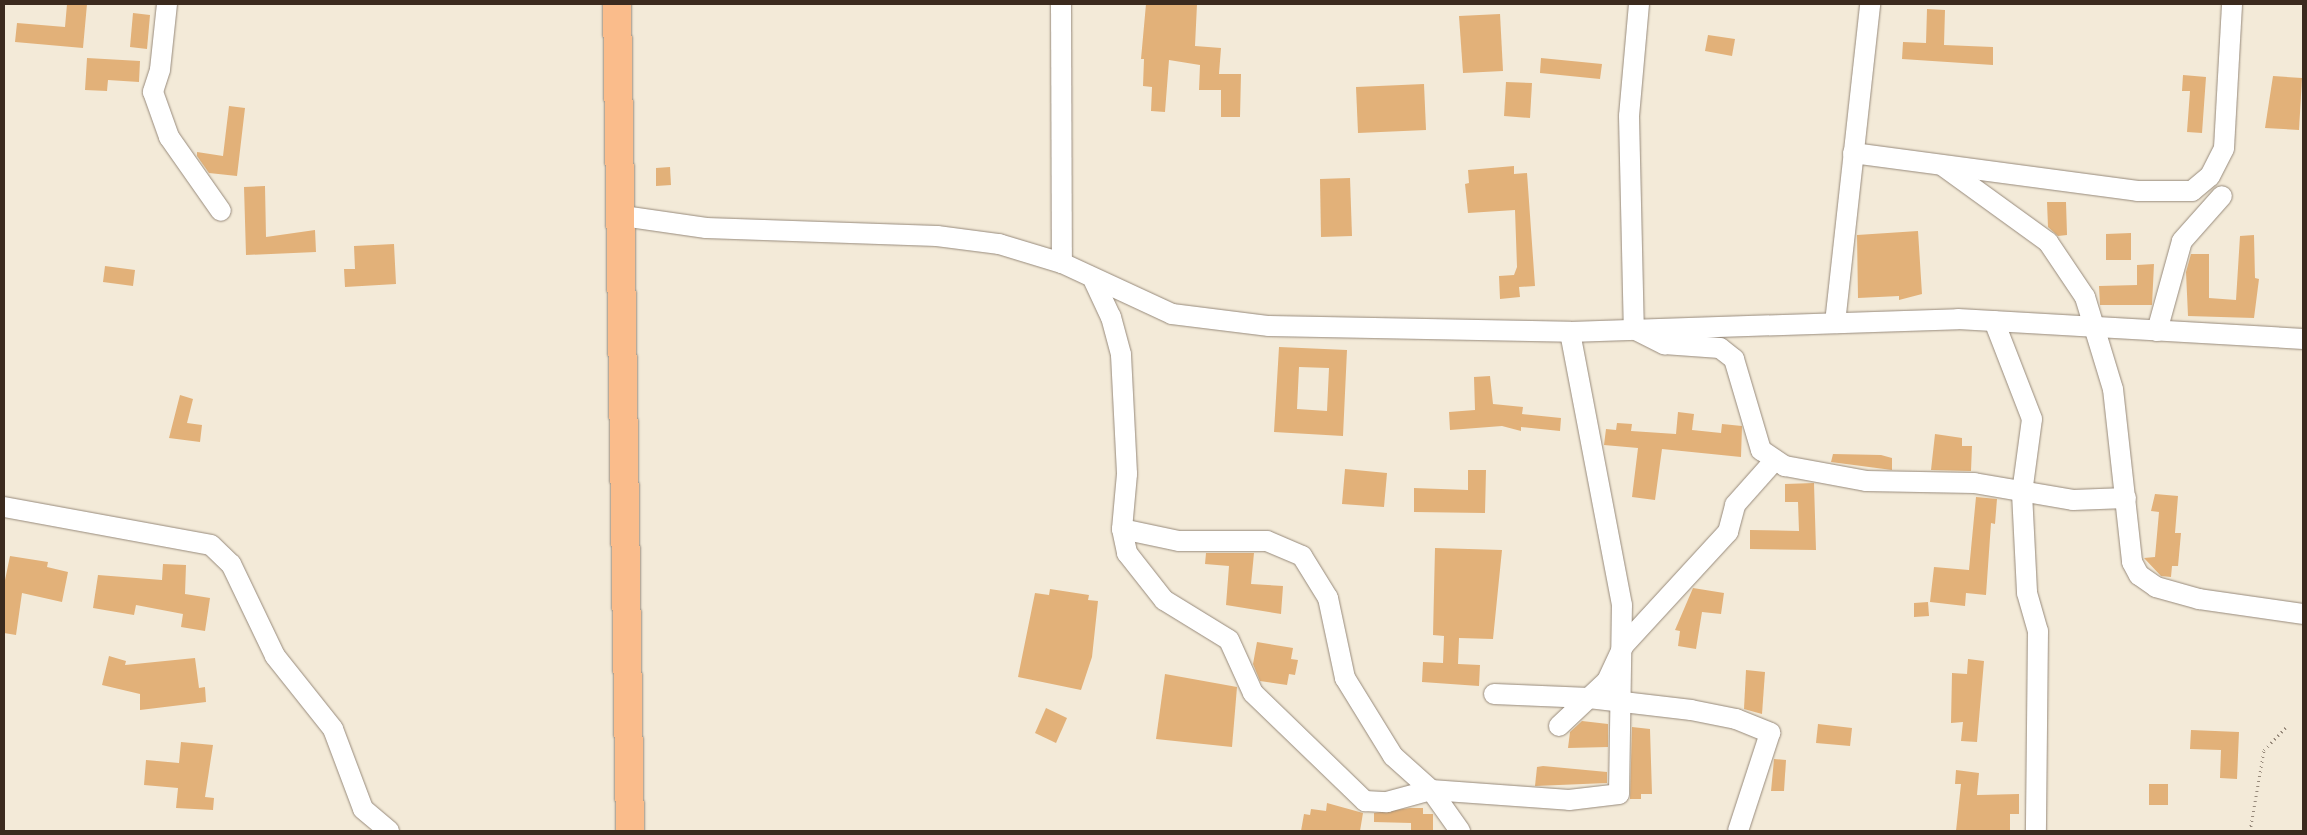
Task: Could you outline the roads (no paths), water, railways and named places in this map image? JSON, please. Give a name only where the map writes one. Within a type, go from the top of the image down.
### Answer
[{"type":"highway","points":[[617,4],[623,216],[630,831]]},
{"type":"street","points":[[167,4],[160,70],[153,92],[169,137],[221,211]]},
{"type":"street","points":[[1061,4],[1062,263]]},
{"type":"street","points":[[1634,329],[1629,116],[1640,4]]},
{"type":"street","points":[[1835,322],[1870,4]]},
{"type":"street","points":[[1854,153],[2137,191],[2179,192],[2202,187],[2224,148],[2232,4]]},
{"type":"street","points":[[1943,166],[2048,242],[2076,282],[2094,327],[2113,389],[2132,562],[2146,582],[2199,599],[2303,614]]},
{"type":"street","points":[[2157,331],[2182,241],[2222,196]]},
{"type":"street","points":[[623,216],[706,228],[936,236],[999,244],[1062,263],[1094,281],[1172,314],[1214,321],[1394,332],[1570,332],[1835,322],[1994,322],[2303,339]]},
{"type":"street","points":[[1094,281],[1111,317],[1121,354],[1127,474],[1122,529],[1127,552],[1164,600],[1229,640],[1253,693],[1350,790],[1365,801],[1387,802],[1431,790],[1569,800],[1619,794],[1624,645],[1622,605],[1570,332]]},
{"type":"street","points":[[1994,322],[2032,419],[2022,493],[2026,593],[2038,631],[2036,831]]},
{"type":"street","points":[[1634,329],[1664,344],[1720,348],[1734,359],[1761,450],[1785,466],[1866,480],[1974,483],[2022,493],[2073,500],[2126,498]]},
{"type":"street","points":[[1559,726],[1608,681],[1624,645],[1728,532],[1735,505],[1775,460]]},
{"type":"street","points":[[4,507],[211,545],[231,564],[276,656],[333,729],[363,809],[389,831]]},
{"type":"street","points":[[1122,529],[1179,541],[1268,540],[1302,556],[1328,598],[1345,678],[1394,756],[1431,790],[1460,831]]},
{"type":"street","points":[[1494,694],[1622,700],[1728,717],[1770,733],[1738,831]]}]
